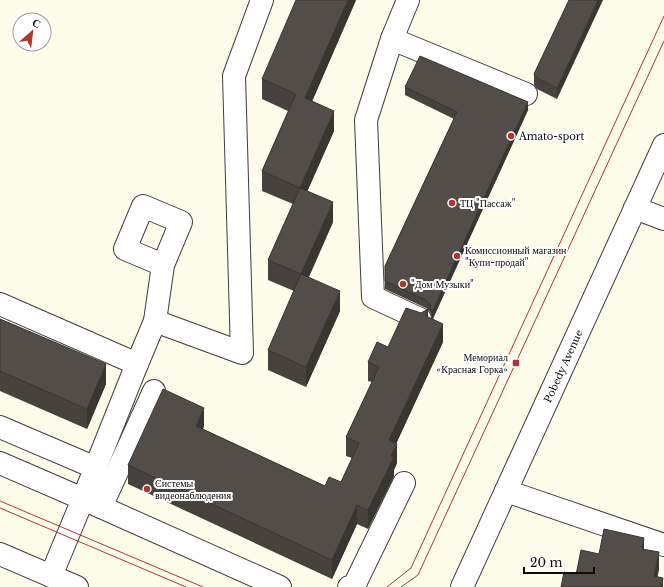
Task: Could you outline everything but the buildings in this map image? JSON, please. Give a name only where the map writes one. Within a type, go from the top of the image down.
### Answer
[{"type":"street","points":[[155,321],[242,353],[234,76],[262,0]]},
{"type":"street","points":[[408,0],[392,38],[366,120],[373,297],[420,318]]},
{"type":"street","points":[[392,38],[526,94]]},
{"type":"street","name":"Pobedy Avenue","points":[[462,587],[664,145]]},
{"type":"street","points":[[635,208],[664,219]]},
{"type":"street","points":[[92,503],[96,468],[155,321],[163,265]]},
{"type":"street","points":[[0,304],[137,364]]},
{"type":"street","points":[[52,576],[154,392]]},
{"type":"street","points":[[0,426],[96,468]]},
{"type":"street","points":[[0,463],[280,587]]},
{"type":"street","points":[[349,587],[354,586],[404,483]]},
{"type":"street","points":[[506,491],[664,545]]},
{"type":"street","points":[[0,554],[77,587]]},
{"type":"tram line","points":[[387,587],[411,568],[664,16]]},
{"type":"tram line","points":[[401,587],[418,575],[664,41]]},
{"type":"tram line","points":[[0,501],[203,587]]},
{"type":"tram line","points":[[0,508],[186,587]]},
{"type":"place","name":"Amato-sport","points":[[511,136]]},
{"type":"place","name":"ТЦ \"Пассаж\"","points":[[452,203]]},
{"type":"place","name":"Комиссионный магазин \"Купи-продай\"","points":[[457,256]]},
{"type":"place","name":"\"Дом Музыки\"","points":[[403,284]]},
{"type":"place","name":"Мемориал «Красная Горка»","points":[[516,363]]},
{"type":"place","name":"Системы видеонаблюдения","points":[[147,489]]}]
